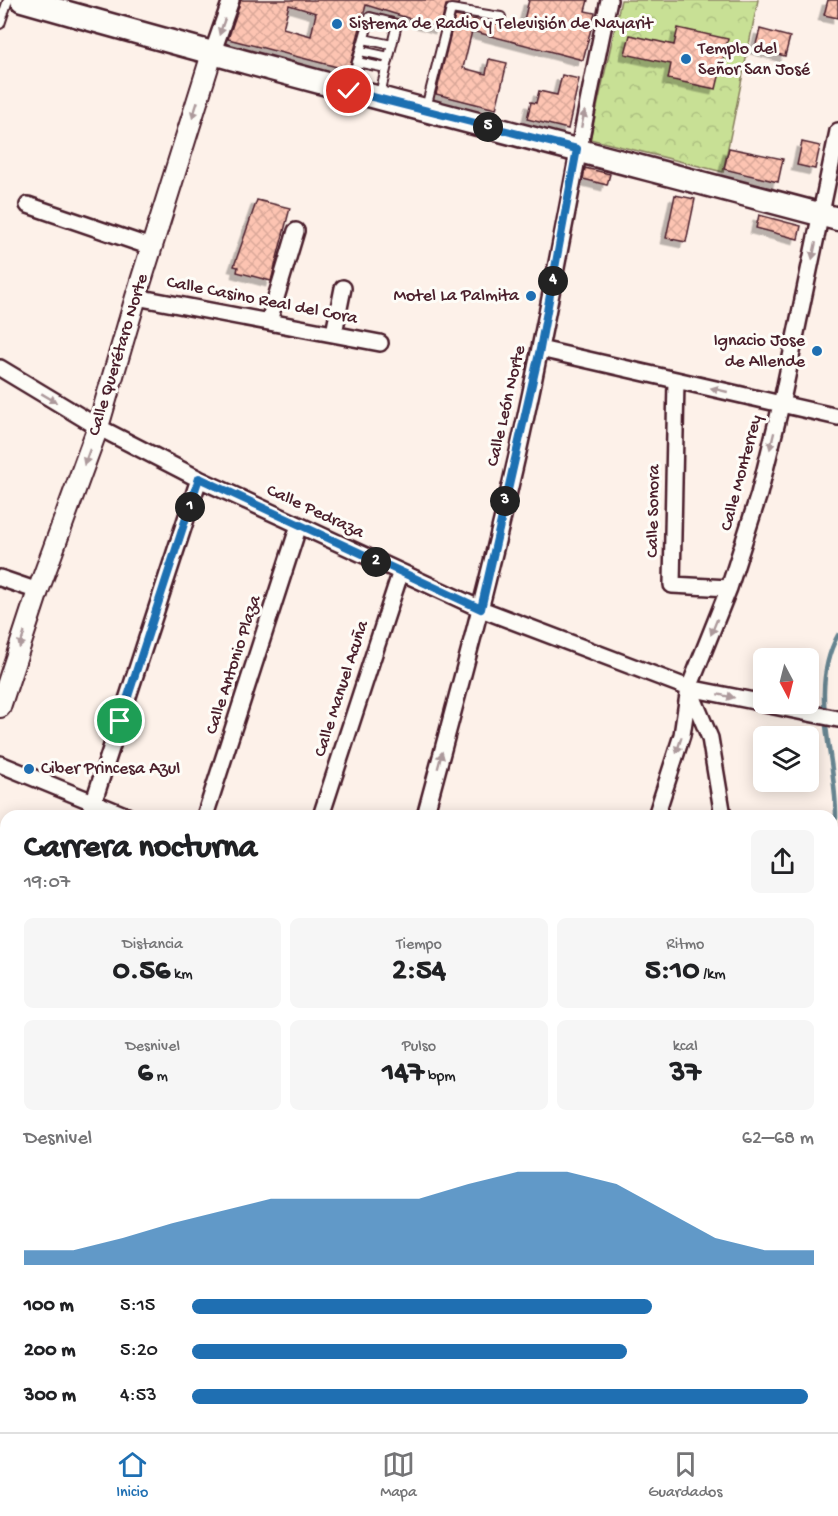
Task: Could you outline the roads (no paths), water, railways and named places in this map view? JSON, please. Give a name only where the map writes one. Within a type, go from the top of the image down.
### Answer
[{"type":"main road","points":[[22,0],[425,112],[577,149],[830,217]]},
{"type":"street","name":"Calle Querétaro Norte","points":[[0,707],[38,591],[98,428],[151,247],[231,0]]},
{"type":"street","name":"Calle León Norte","points":[[427,810],[481,609],[540,349],[577,149],[609,0]]},
{"type":"street","name":"Calle Monterrey","points":[[689,688],[729,588],[759,494],[830,217],[838,131]]},
{"type":"street","points":[[28,205],[151,247]]},
{"type":"street","points":[[268,321],[296,231]]},
{"type":"street","points":[[334,333],[343,288]]},
{"type":"street","name":"Calle Casino Real del Cora","points":[[136,297],[380,343]]},
{"type":"street","points":[[540,349],[838,417]]},
{"type":"street","name":"Calle Pedraza","points":[[0,368],[98,428],[400,574],[481,609],[689,688],[753,701]]},
{"type":"street","name":"Calle Sonora","points":[[676,380],[672,585],[729,588]]},
{"type":"street","points":[[0,764],[91,809],[199,478]]},
{"type":"street","name":"Calle Antonio Plaza","points":[[207,810],[299,525]]},
{"type":"street","name":"Calle Manuel Acuña","points":[[323,810],[400,574]]},
{"type":"street","points":[[0,578],[38,591]]},
{"type":"street","points":[[658,810],[682,735],[689,688]]},
{"type":"street","points":[[689,688],[710,738],[722,810]]},
{"type":"street","name":"Calle Pedraza","points":[[817,714],[838,719]]},
{"type":"lane","points":[[0,24],[8,0]]},
{"type":"lane","points":[[425,112],[451,9],[501,16]]},
{"type":"lane","points":[[349,91],[370,17],[397,24],[378,99]]},
{"type":"lane","points":[[364,39],[392,45]]},
{"type":"lane","points":[[361,51],[389,57]]},
{"type":"lane","points":[[357,62],[386,68]]},
{"type":"waterway","points":[[836,810],[824,701],[829,656],[838,635]]},
{"type":"place","name":"Sistema de Radio y Televisión de Nayarit","points":[[337,24]]},
{"type":"place","name":"Templo del Señor San José","points":[[686,59]]},
{"type":"place","name":"Motel La Palmita","points":[[531,296]]},
{"type":"place","name":"Ignacio Jose de Allende","points":[[817,351]]},
{"type":"place","name":"Ciber Princesa Azul","points":[[29,769]]}]
